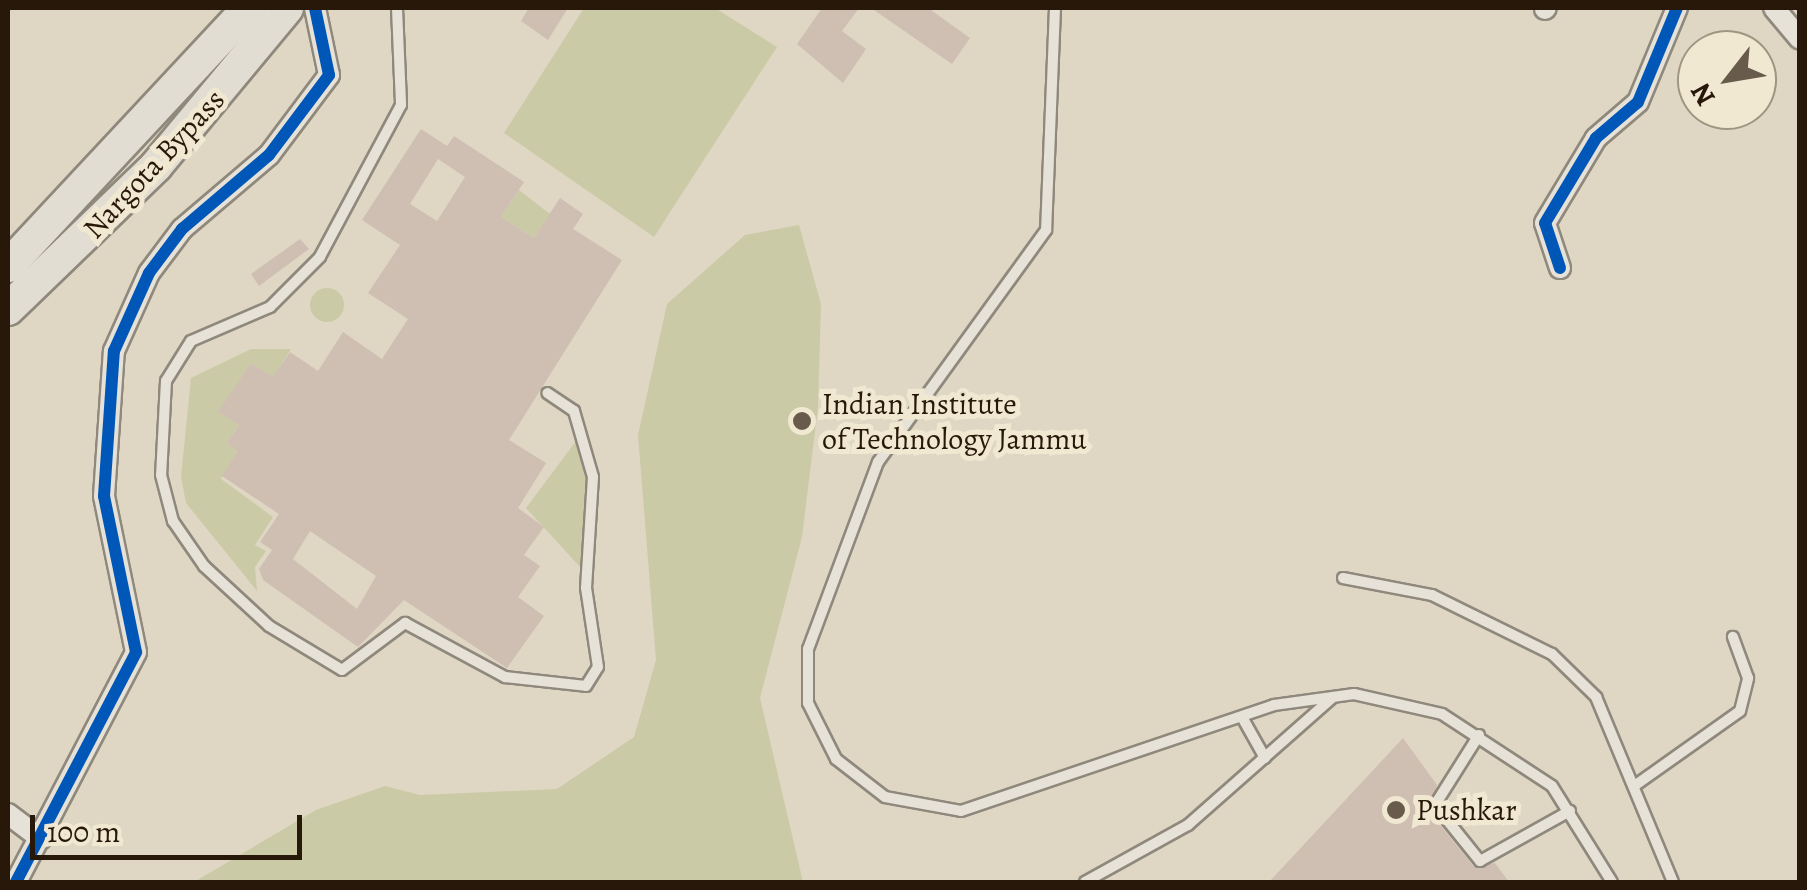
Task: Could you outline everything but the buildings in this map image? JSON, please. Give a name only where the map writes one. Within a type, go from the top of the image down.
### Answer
[{"type":"highway","name":"Nargota Bypass","points":[[8,266],[261,16]]},
{"type":"highway","name":"Nargota Bypass","points":[[8,309],[156,166],[261,16]]},
{"type":"street","points":[[16,882],[136,652],[104,496],[114,351],[149,273],[182,229],[270,155],[330,74],[315,8]]},
{"type":"street","points":[[1560,268],[1546,223],[1596,138],[1638,102],[1677,8]]},
{"type":"street","points":[[1774,8],[1800,40]]},
{"type":"street","points":[[8,814],[41,839]]},
{"type":"lane","points":[[397,8],[401,105],[320,257],[270,308],[191,340],[166,381],[162,475],[173,521],[204,566],[270,626],[342,670],[405,623],[505,678],[586,686],[598,668],[586,588],[593,477],[574,410],[547,393]]},
{"type":"lane","points":[[1055,8],[1046,230],[878,462],[808,649],[808,703],[836,759],[860,781],[916,808],[960,811],[1242,717],[1334,697],[1442,714],[1552,786],[1612,882]]},
{"type":"lane","points":[[1343,578],[1432,595],[1552,654],[1596,697],[1637,784],[1671,882]]},
{"type":"lane","points":[[1637,784],[1740,711],[1748,678],[1732,636]]},
{"type":"lane","points":[[1085,882],[1188,826],[1334,697]]},
{"type":"lane","points":[[1242,717],[1264,758]]},
{"type":"lane","points":[[1479,735],[1434,805],[1480,860],[1570,811]]},
{"type":"green space","points":[[584,8],[715,8],[777,47],[654,237],[504,133]]},
{"type":"green space","points":[[519,190],[550,214],[534,238],[501,217]]},
{"type":"green space","points":[[799,225],[821,304],[818,407],[802,537],[760,698],[803,882],[194,882],[316,810],[385,786],[420,795],[557,789],[634,737],[656,660],[638,435],[667,304],[745,235]]},
{"type":"green space","points":[[327,288],[339,293],[344,305],[339,317],[327,322],[315,317],[310,305],[315,293]]},
{"type":"green space","points":[[251,349],[291,349],[273,378],[251,363],[219,412],[239,425],[227,443],[238,451],[221,479],[273,517],[255,545],[266,551],[255,567],[257,591],[186,503],[181,477],[191,378]]},
{"type":"green space","points":[[579,437],[589,505],[580,567],[526,508]]},
{"type":"cycle path","points":[[16,882],[136,652],[104,496],[114,351],[149,273],[182,229],[269,155],[329,75],[315,8]]},
{"type":"cycle path","points":[[1560,268],[1545,223],[1596,138],[1638,102],[1677,8]]},
{"type":"place","name":"Indian Institute of Technology Jammu","points":[[802,421]]},
{"type":"place","name":"Pushkar","points":[[1396,810]]}]
